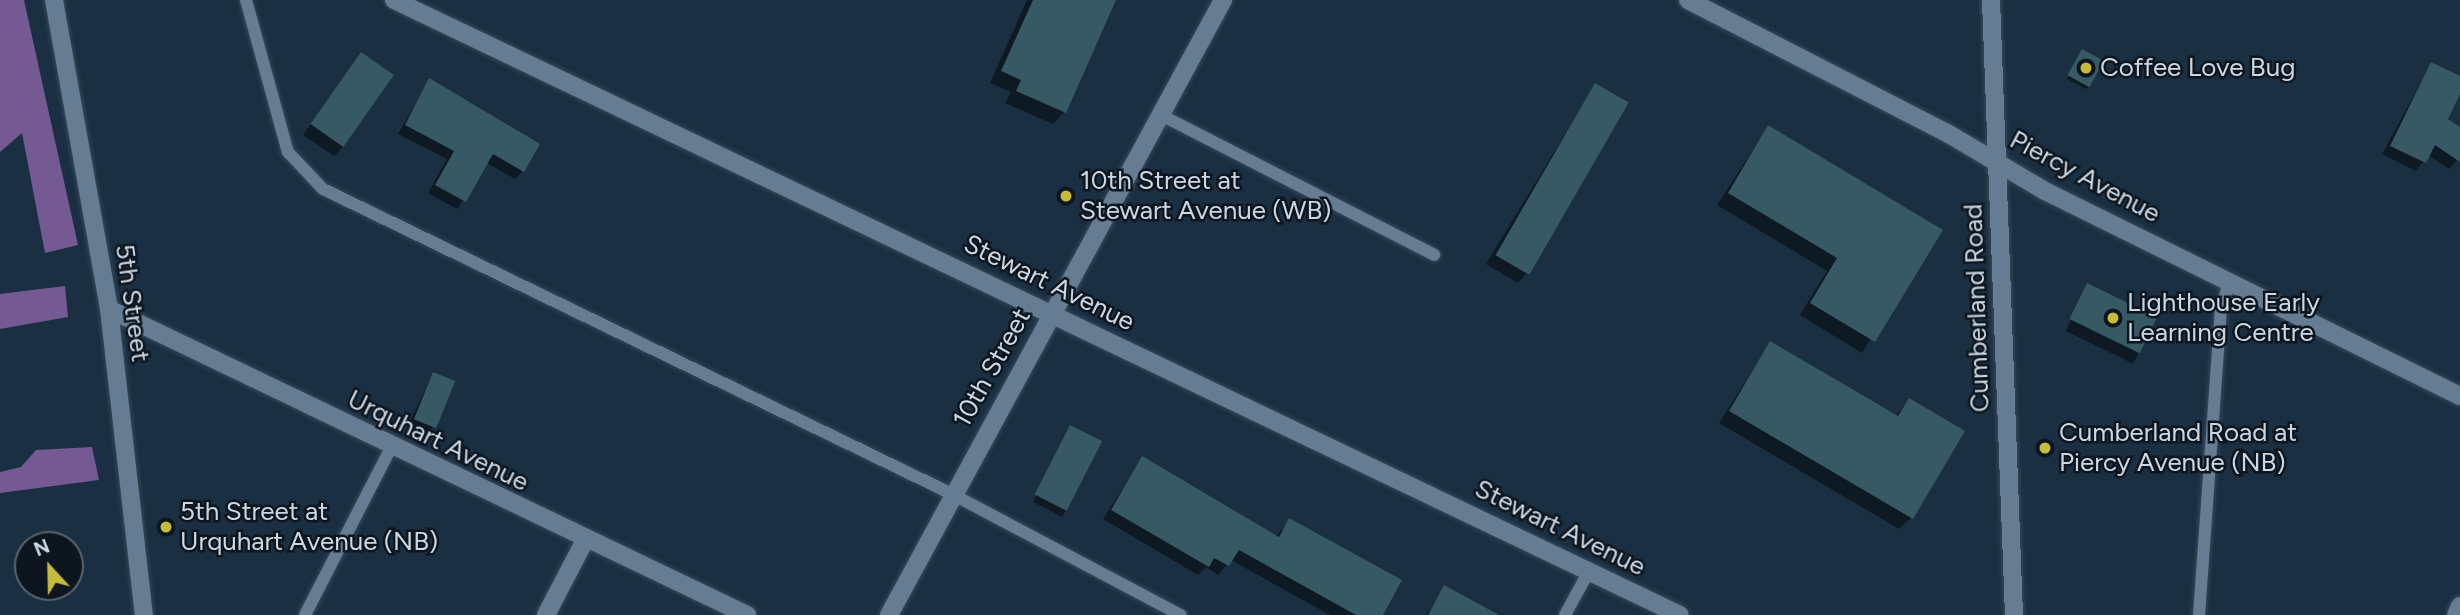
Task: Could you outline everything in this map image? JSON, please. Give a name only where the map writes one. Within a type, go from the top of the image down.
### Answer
[{"type":"street","name":"5th Street","points":[[54,0],[109,309],[144,615]]},
{"type":"street","name":"Stewart Avenue","points":[[394,0],[1680,615]]},
{"type":"street","name":"10th Street","points":[[889,615],[952,494],[1223,0]]},
{"type":"street","name":"Piercy Avenue","points":[[1688,0],[1998,160],[2045,191],[2460,396]]},
{"type":"street","name":"Cumberland Road","points":[[1991,0],[2014,615]]},
{"type":"street","name":"Urquhart Avenue","points":[[109,309],[391,448],[586,540],[721,610],[747,615]]},
{"type":"street","points":[[546,615],[586,540]]},
{"type":"street","points":[[2456,615],[2460,606]]},
{"type":"lane","points":[[246,0],[288,152],[323,189],[952,494],[1181,615]]},
{"type":"lane","points":[[1161,115],[1434,256]]},
{"type":"lane","points":[[2199,615],[2221,310],[2229,282]]},
{"type":"lane","points":[[305,615],[391,448]]},
{"type":"lane","points":[[1565,615],[1590,571]]},
{"type":"shaded area","points":[[0,0],[24,0],[78,245],[45,253],[22,133],[0,152]]},
{"type":"shaded area","points":[[65,286],[68,317],[0,329],[0,294]]},
{"type":"shaded area","points":[[92,447],[99,480],[0,493],[0,472],[21,467],[36,450]]},
{"type":"building","points":[[1033,0],[1116,0],[1066,113],[1016,91],[1021,80],[1001,71]]},
{"type":"building","name":"Coffee Love Bug","points":[[2082,49],[2104,61],[2089,87],[2067,75]]},
{"type":"building","points":[[361,52],[394,75],[343,147],[311,124]]},
{"type":"building","points":[[2431,62],[2460,76],[2460,94],[2448,119],[2460,127],[2460,162],[2435,145],[2426,163],[2390,146]]},
{"type":"building","points":[[429,78],[540,144],[524,172],[493,154],[466,202],[435,185],[454,151],[405,125]]},
{"type":"building","points":[[1595,83],[1629,102],[1529,275],[1496,255]]},
{"type":"building","points":[[1768,125],[1943,230],[1875,342],[1810,303],[1837,258],[1728,193]]},
{"type":"building","name":"Lighthouse Early Learning Centre","points":[[2087,283],[2157,317],[2140,353],[2069,319]]},
{"type":"building","points":[[1770,341],[1898,416],[1909,398],[1965,431],[1913,519],[1729,411]]},
{"type":"building","points":[[433,372],[455,381],[436,428],[414,419]]},
{"type":"building","points":[[1070,425],[1102,441],[1067,511],[1035,494]]},
{"type":"building","points":[[1142,456],[1279,537],[1289,518],[1402,580],[1383,615],[1356,615],[1239,550],[1229,566],[1214,558],[1209,567],[1111,510]]},
{"type":"building","points":[[1444,585],[1499,615],[1428,615]]},
{"type":"place","name":"Coffee Love Bug","points":[[2086,68]]},
{"type":"place","name":"10th Street at Stewart Avenue (WB)","points":[[1066,196]]},
{"type":"place","name":"Lighthouse Early Learning Centre","points":[[2113,318]]},
{"type":"place","name":"Cumberland Road at Piercy Avenue (NB)","points":[[2045,448]]},
{"type":"place","name":"5th Street at Urquhart Avenue (NB)","points":[[166,527]]}]
